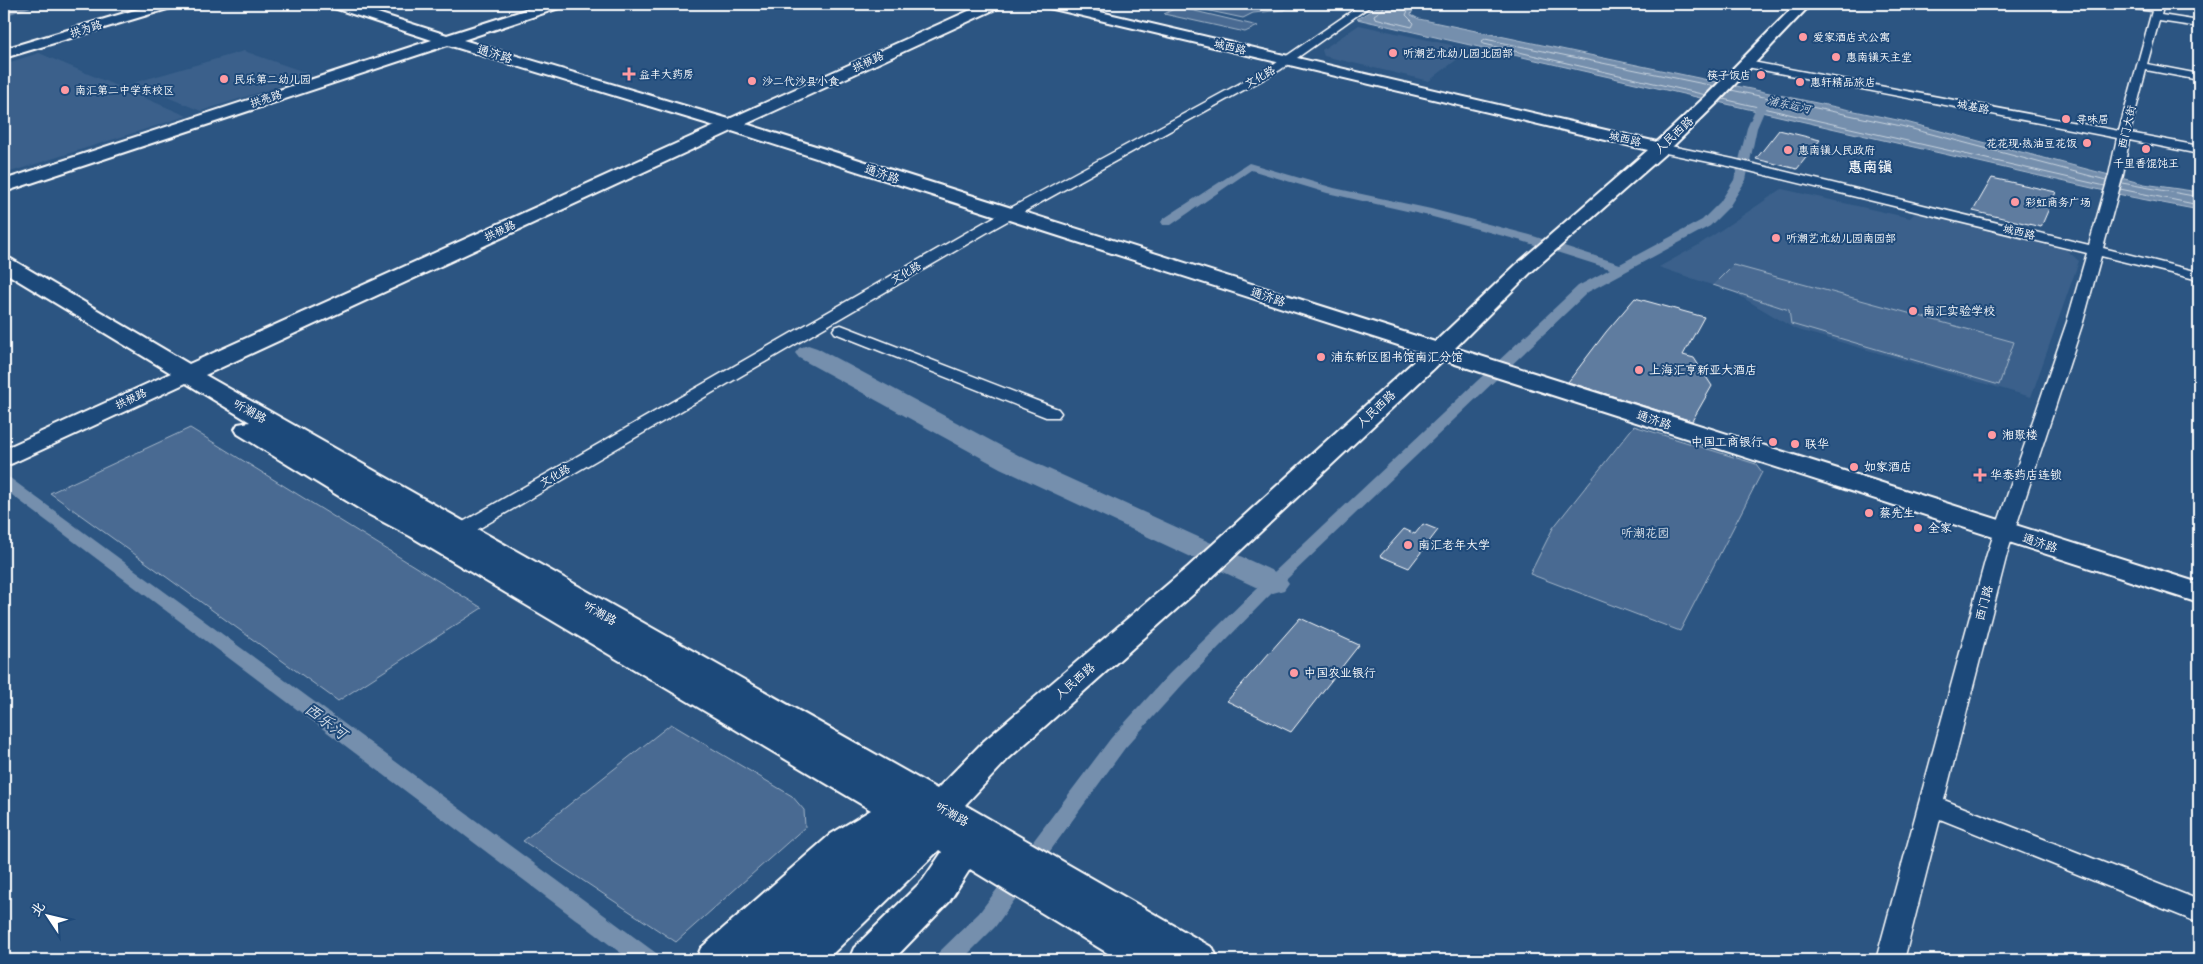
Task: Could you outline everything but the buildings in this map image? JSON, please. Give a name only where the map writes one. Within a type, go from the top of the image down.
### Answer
[{"type":"street","name":"拱为路","points":[[4,50],[155,4]]},
{"type":"street","name":"拱为路","points":[[4,54],[168,4]]},
{"type":"street","name":"通济路","points":[[336,4],[726,124],[2199,593]]},
{"type":"street","name":"拱亮路","points":[[4,186],[557,4]]},
{"type":"street","name":"拱极路","points":[[6,452],[726,124],[984,4]]},
{"type":"street","name":"拱极路","points":[[726,124],[995,4]]},
{"type":"street","name":"城西路","points":[[1049,4],[1661,148],[1733,163],[2199,276]]},
{"type":"street","name":"文化路","points":[[451,537],[1008,214],[1288,60],[1368,4]]},
{"type":"street","name":"人民西路","points":[[800,960],[931,823],[996,750],[1199,573],[1438,352],[1532,261],[1661,148],[1731,81],[1804,4]]},
{"type":"street","points":[[2121,4],[2157,10],[2199,24]]},
{"type":"street","name":"西门大街","points":[[2095,251],[2116,175],[2126,119],[2130,113],[2157,10]]},
{"type":"street","name":"城基路","points":[[1747,64],[2199,150]]},
{"type":"street","points":[[2141,66],[2199,77]]},
{"type":"street","name":"西门路","points":[[1890,960],[2004,531],[2075,322],[2095,251]]},
{"type":"street","name":"听潮路","points":[[4,263],[378,508],[451,537],[931,823]]},
{"type":"street","name":"听潮路","points":[[4,279],[176,375]]},
{"type":"street","points":[[841,330],[1052,413]]},
{"type":"street","name":"听潮路","points":[[451,537],[931,823],[1013,863],[1046,883],[1199,960]]},
{"type":"street","points":[[1931,804],[2199,912]]},
{"type":"street","name":"人民西路","points":[[722,954],[844,844],[931,823]]},
{"type":"street","name":"人民西路","points":[[765,960],[931,823]]},
{"type":"street","name":"人民西路","points":[[868,960],[936,891],[931,823]]},
{"type":"street","name":"听潮路","points":[[1046,883],[1152,960]]},
{"type":"shaded area","name":"听潮艺术幼儿园北园部","points":[[1359,25],[1451,45],[1464,54],[1429,81],[1324,56],[1322,50]]},
{"type":"shaded area","name":"民乐第二幼儿园","points":[[244,51],[313,75],[201,111],[133,83]]},
{"type":"shaded area","name":"南汇第二中学东校区","points":[[39,53],[187,116],[4,174],[4,64]]},
{"type":"shaded area","name":"南汇实验学校","points":[[1782,189],[1910,218],[1917,211],[2062,246],[2079,261],[2031,397],[1795,329],[1735,293],[1659,267],[1697,246]]},
{"type":"green space","points":[[1177,4],[1296,4],[1284,10],[1253,13],[1243,18]]},
{"type":"green space","points":[[1178,7],[1258,26],[1245,32],[1164,14]]},
{"type":"green space","points":[[1733,265],[2014,342],[1999,385],[1791,324],[1789,310],[1713,285]]},
{"type":"green space","name":"听潮花园","points":[[1634,426],[1756,464],[1762,472],[1680,631],[1530,574],[1553,528]]},
{"type":"green space","points":[[190,428],[482,608],[338,701],[50,493]]},
{"type":"green space","points":[[671,724],[792,796],[804,810],[805,827],[676,942],[523,841]]},
{"type":"water","name":"浦东运河","points":[[1382,4],[1420,4],[1413,9],[1411,15],[1419,19],[1902,121],[2144,184],[2199,192],[2199,210],[2131,197],[1357,19]]},
{"type":"waterway","points":[[4,11],[26,4]]},
{"type":"waterway","name":"浦东运河","points":[[946,960],[987,920],[1118,743],[1176,679],[1260,595],[1583,289],[1706,223],[1725,204],[1740,180],[1752,128],[1764,100]]},
{"type":"waterway","points":[[1167,222],[1249,166],[1331,191],[1431,213],[1526,238],[1619,268]]},
{"type":"waterway","points":[[808,353],[1010,462],[1273,583]]},
{"type":"waterway","name":"西乐河","points":[[4,481],[648,960]]},
{"type":"place","name":"爱家酒店式公寓","points":[[1803,37]]},
{"type":"place","name":"听潮艺术幼儿园北园部","points":[[1393,53]]},
{"type":"place","name":"惠南镇天主堂","points":[[1836,57]]},
{"type":"place","name":"益丰大药房","points":[[629,74]]},
{"type":"place","name":"筷子饭店","points":[[1761,75]]},
{"type":"place","name":"民乐第二幼儿园","points":[[224,79]]},
{"type":"place","name":"沙二代沙县小食","points":[[752,81]]},
{"type":"place","name":"惠轩精品旅店","points":[[1800,82]]},
{"type":"place","name":"南汇第二中学东校区","points":[[65,90]]},
{"type":"place","name":"寻味居","points":[[2066,119]]},
{"type":"place","name":"花花现·热油豆花饭","points":[[2087,143]]},
{"type":"place","name":"千里香馄饨王","points":[[2146,149]]},
{"type":"place","name":"惠南镇人民政府","points":[[1788,150]]},
{"type":"place","name":"彩虹商务广场","points":[[2015,202]]},
{"type":"place","name":"听潮艺术幼儿园南园部","points":[[1776,238]]},
{"type":"place","name":"南汇实验学校","points":[[1913,311]]},
{"type":"place","name":"浦东新区图书馆南汇分馆","points":[[1321,357]]},
{"type":"place","name":"上海汇亨新亚大酒店","points":[[1639,370]]},
{"type":"place","name":"湘聚楼","points":[[1992,435]]},
{"type":"place","name":"中国工商银行","points":[[1773,442]]},
{"type":"place","name":"联华","points":[[1795,444]]},
{"type":"place","name":"如家酒店","points":[[1854,467]]},
{"type":"place","name":"华泰药店连锁","points":[[1980,475]]},
{"type":"place","name":"蔡先生","points":[[1869,513]]},
{"type":"place","name":"全家","points":[[1918,528]]},
{"type":"place","name":"南汇老年大学","points":[[1408,545]]},
{"type":"place","name":"中国农业银行","points":[[1294,673]]},
{"type":"district","name":"惠南镇","points":[[1870,167]]}]
